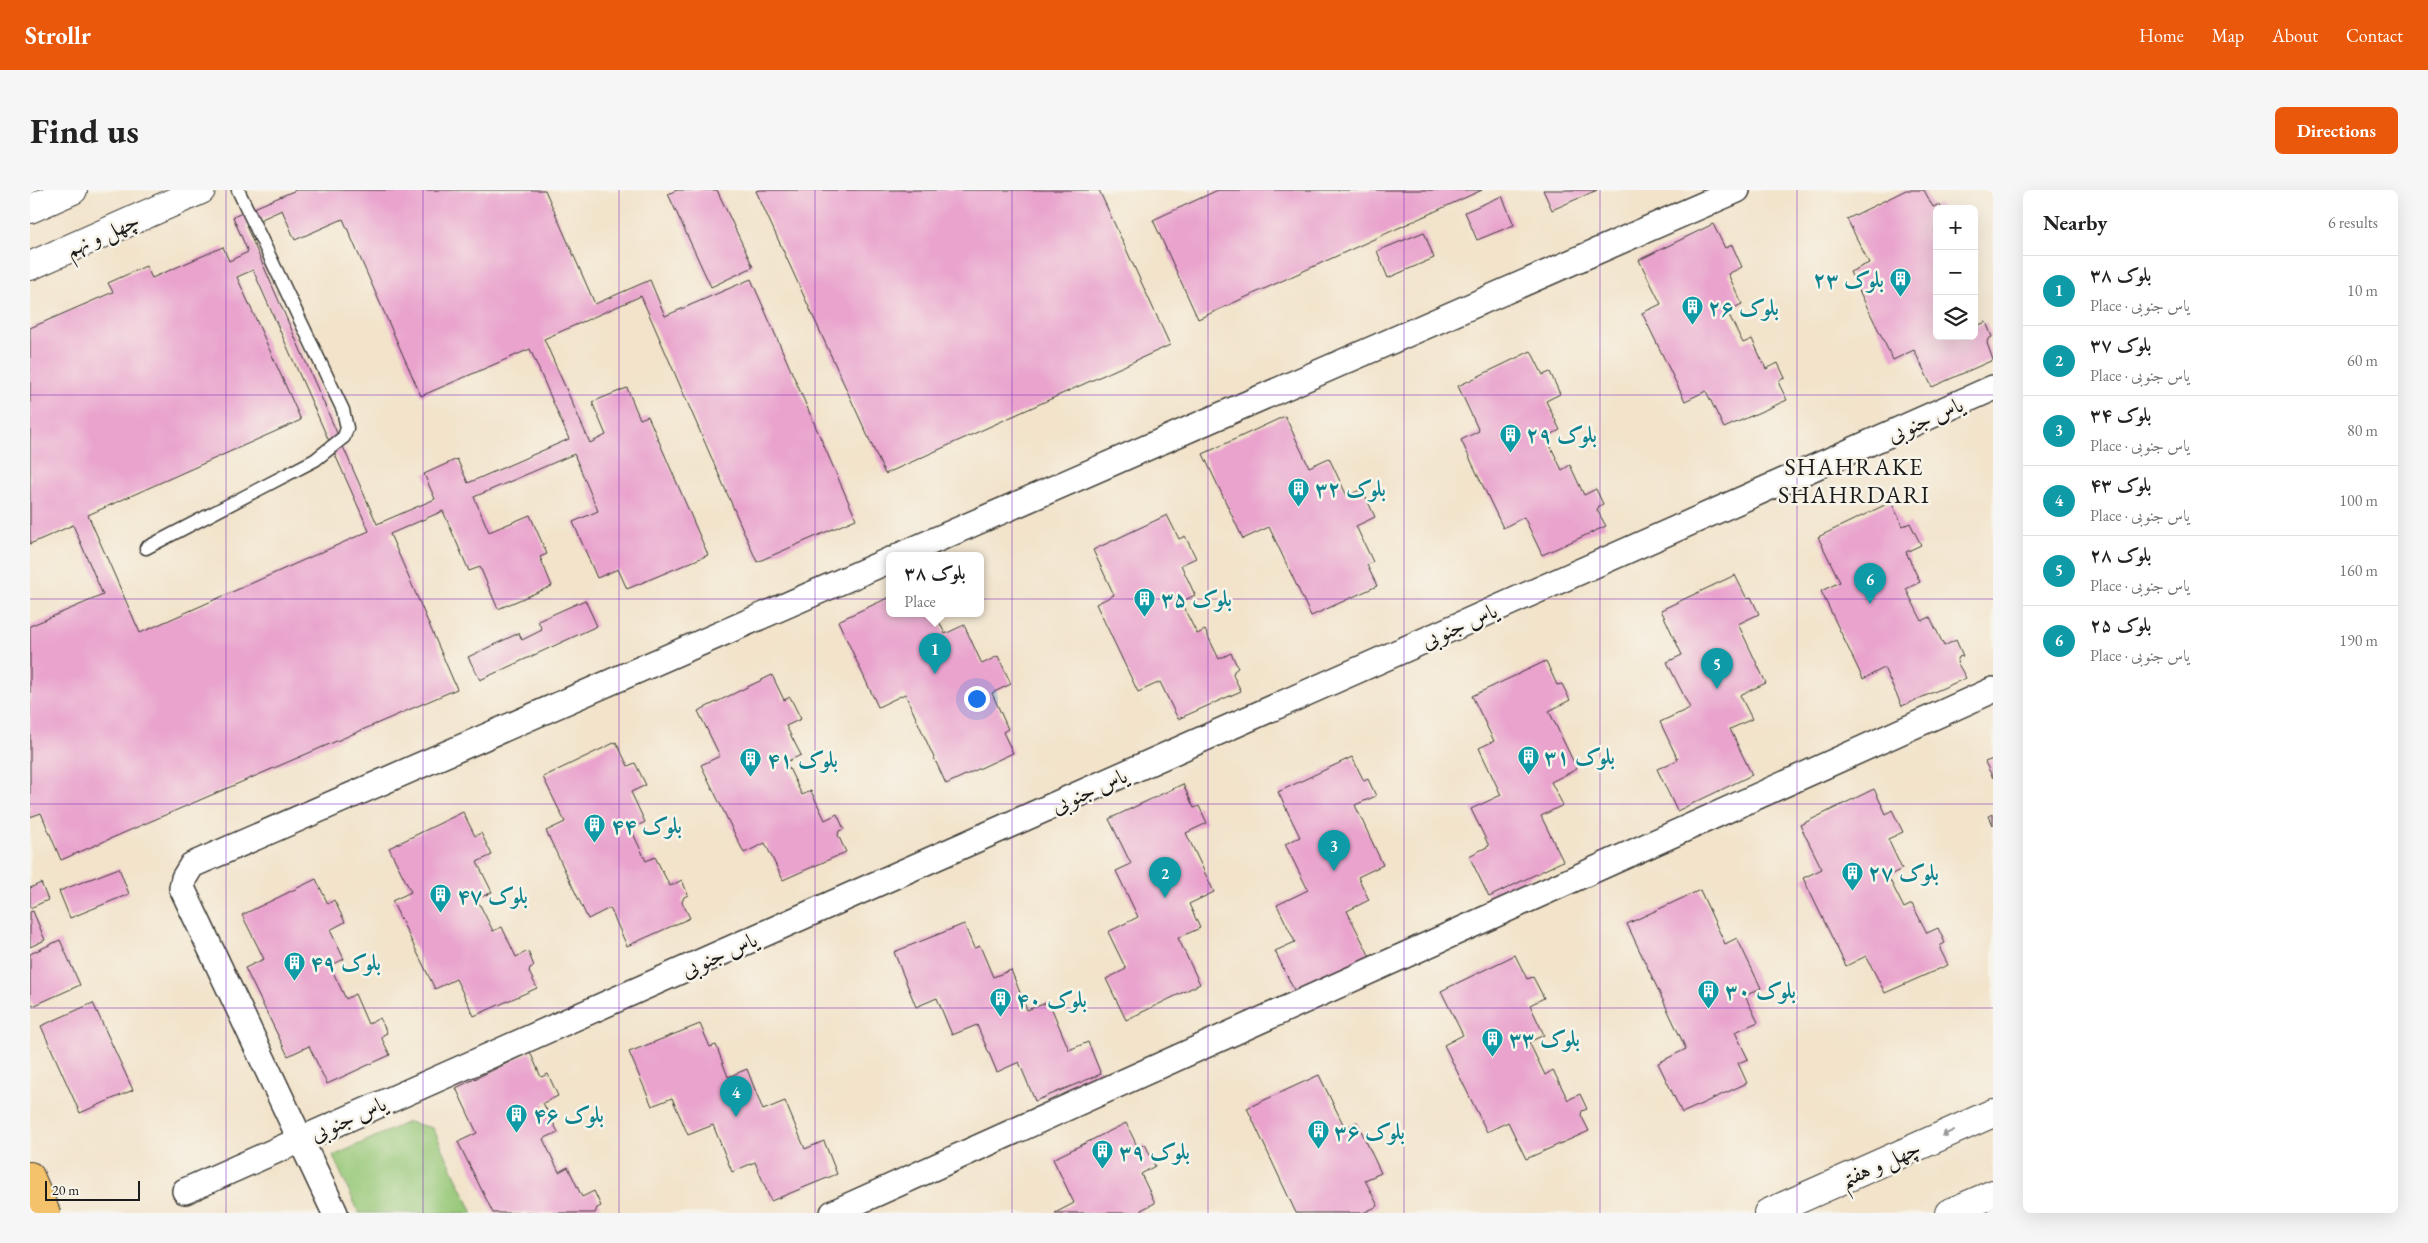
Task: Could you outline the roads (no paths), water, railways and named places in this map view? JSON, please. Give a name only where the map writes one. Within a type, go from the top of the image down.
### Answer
[{"type":"main road","points":[[30,1176],[46,1213]]},
{"type":"street","points":[[30,209],[73,190]]},
{"type":"street","name":"چهل و نهم","points":[[30,266],[201,190]]},
{"type":"street","points":[[908,552],[1737,190]]},
{"type":"street","name":"یاس جنوبی","points":[[184,1191],[1993,388]]},
{"type":"street","points":[[335,1213],[302,1139],[182,888],[184,878],[192,865],[886,562]]},
{"type":"street","points":[[833,1213],[1993,690]]},
{"type":"street","name":"چهل و هفتم","points":[[1768,1213],[1993,1113]]},
{"type":"street","points":[[1950,1213],[1993,1194]]},
{"type":"lane","points":[[146,548],[315,460],[344,437],[347,428],[339,402],[238,190]]},
{"type":"place","name":"بلوک ۲۳","points":[[1900,298]]},
{"type":"place","name":"بلوک ۲۶","points":[[1692,326]]},
{"type":"place","name":"بلوک ۲۹","points":[[1510,453]]},
{"type":"place","name":"بلوک ۳۲","points":[[1299,507]]},
{"type":"place","name":"بلوک ۲۵","points":[[1870,604]]},
{"type":"place","name":"بلوک ۳۵","points":[[1145,617]]},
{"type":"place","name":"بلوک ۳۸","points":[[935,674]]},
{"type":"place","name":"بلوک ۲۸","points":[[1717,689]]},
{"type":"place","name":"بلوک ۳۱","points":[[1528,775]]},
{"type":"place","name":"بلوک ۴۱","points":[[751,778]]},
{"type":"place","name":"بلوک ۴۴","points":[[595,844]]},
{"type":"place","name":"بلوک ۳۴","points":[[1334,871]]},
{"type":"place","name":"بلوک ۲۷","points":[[1852,891]]},
{"type":"place","name":"بلوک ۳۷","points":[[1165,898]]},
{"type":"place","name":"بلوک ۴۷","points":[[441,914]]},
{"type":"place","name":"بلوک ۴۹","points":[[294,981]]},
{"type":"place","name":"بلوک ۳۰","points":[[1709,1009]]},
{"type":"place","name":"بلوک ۴۰","points":[[1000,1018]]},
{"type":"place","name":"بلوک ۳۳","points":[[1493,1057]]},
{"type":"place","name":"بلوک ۴۳","points":[[736,1117]]},
{"type":"place","name":"بلوک ۴۶","points":[[517,1133]]},
{"type":"place","name":"بلوک ۳۶","points":[[1318,1150]]},
{"type":"place","name":"بلوک ۳۹","points":[[1103,1170]]},
{"type":"district","name":"SHAHRAKE SHAHRDARI","points":[[1854,481]]}]
